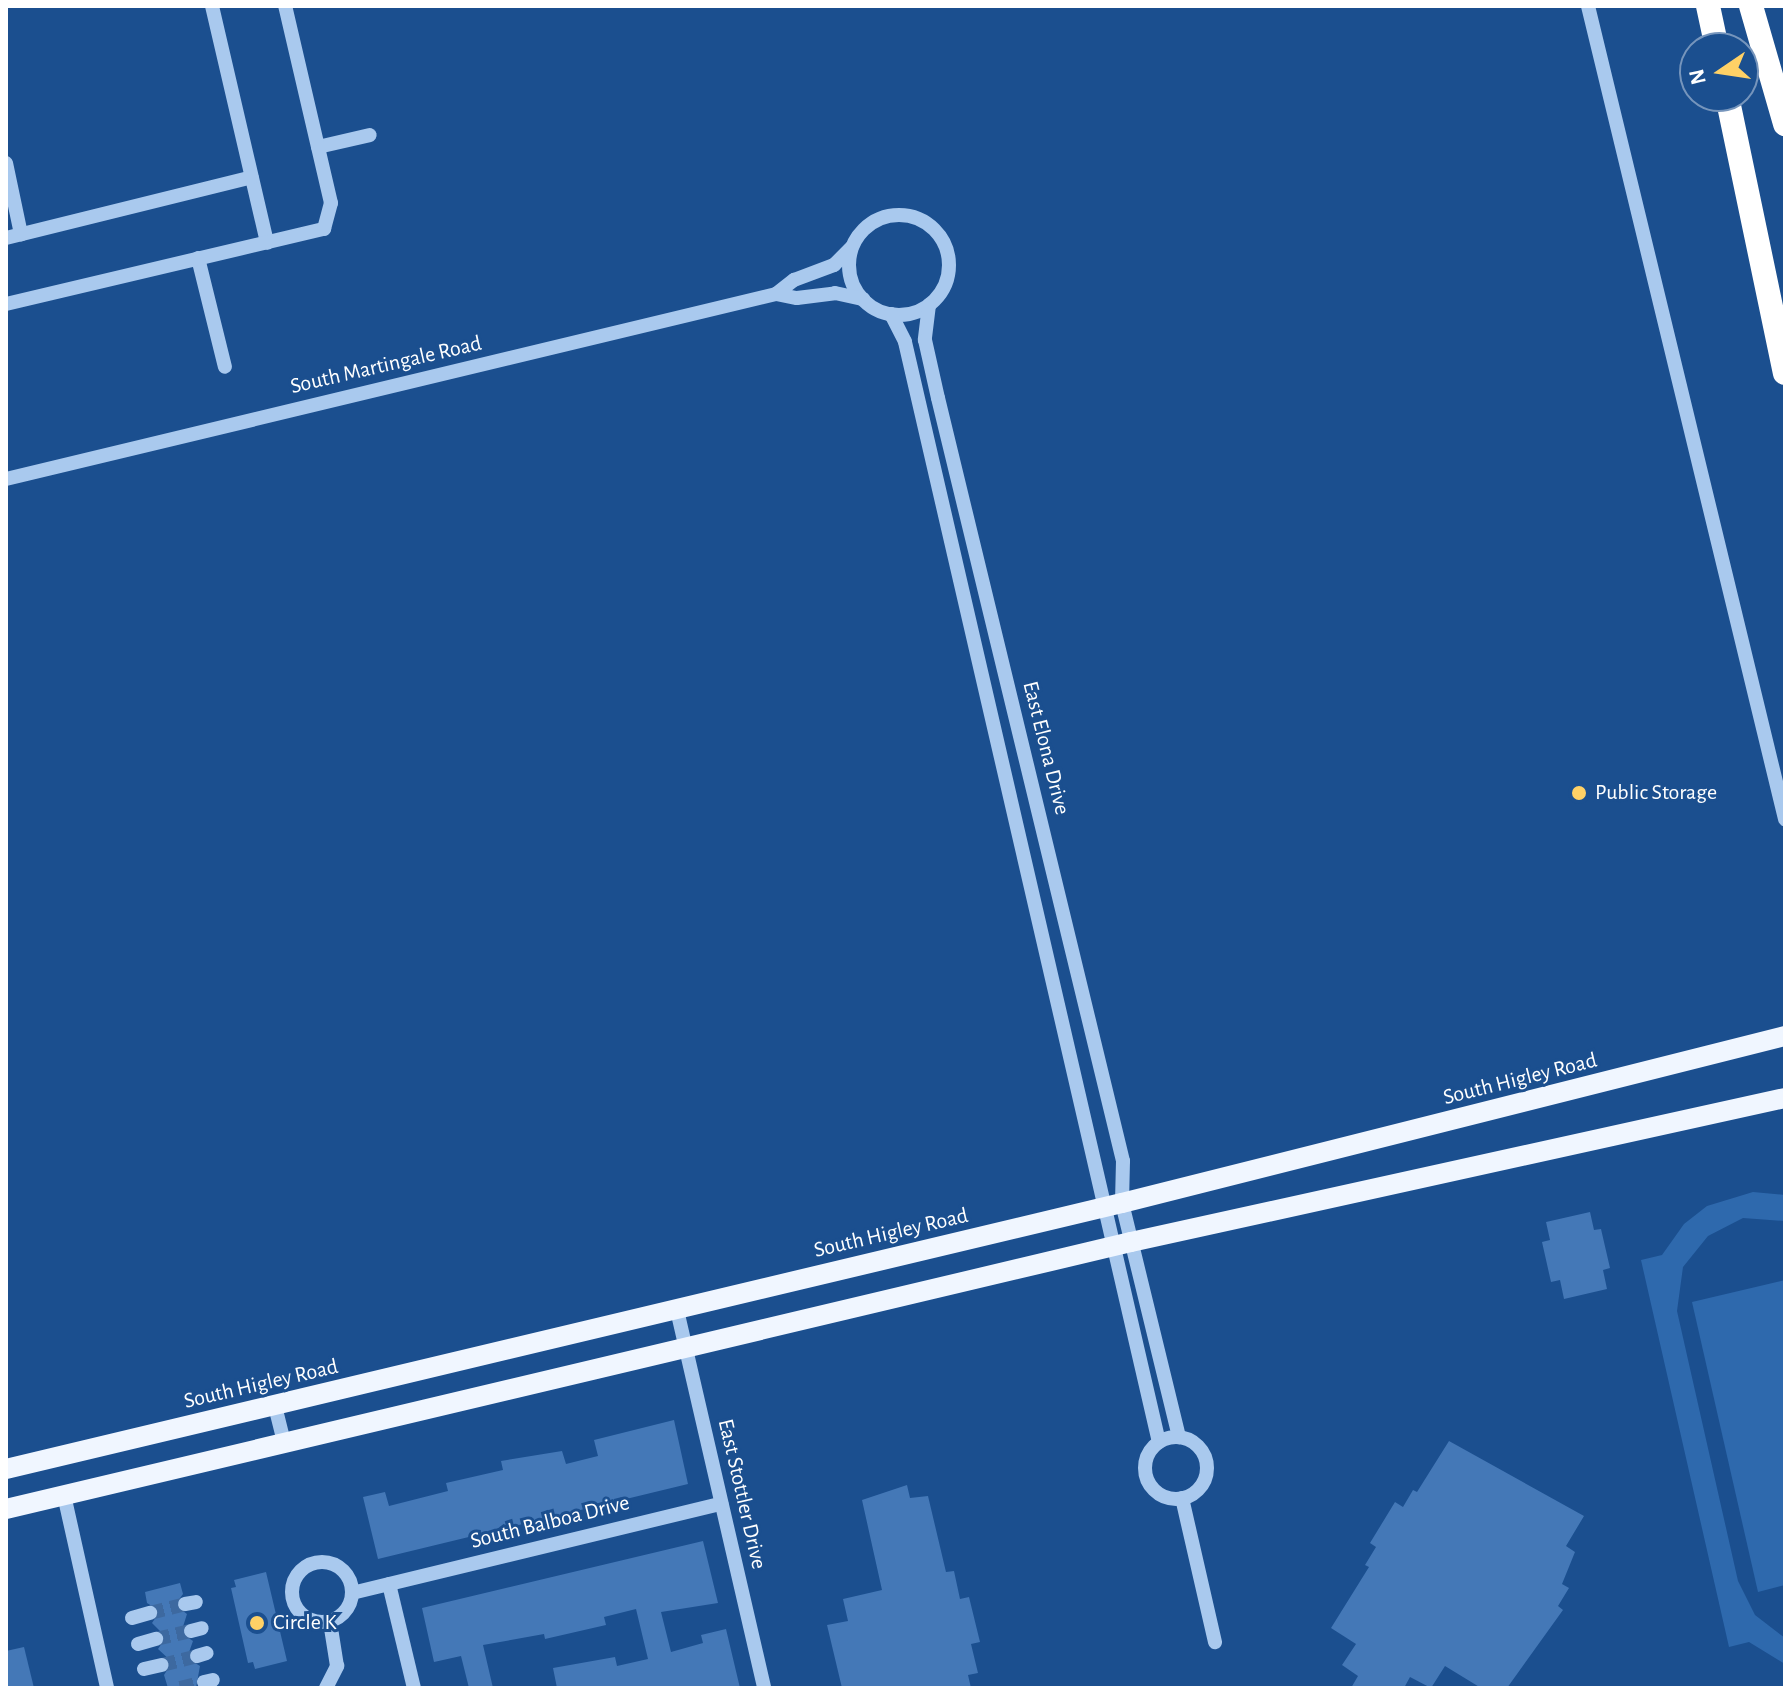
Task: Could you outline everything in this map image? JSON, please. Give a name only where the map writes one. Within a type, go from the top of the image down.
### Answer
[{"type":"highway","points":[[1708,6],[1714,32]]},
{"type":"highway","points":[[1751,6],[1785,124]]},
{"type":"highway","points":[[1730,112],[1785,373]]},
{"type":"main road","name":"South Higley Road","points":[[6,1469],[1112,1205],[1785,1036]]},
{"type":"main road","points":[[6,1509],[1122,1244],[1785,1098]]},
{"type":"street","points":[[212,6],[267,243]]},
{"type":"street","points":[[6,304],[324,229],[331,203],[285,6]]},
{"type":"street","points":[[1588,6],[1785,819]]},
{"type":"street","points":[[318,147],[370,135]]},
{"type":"street","points":[[6,163],[14,236],[252,177]]},
{"type":"street","points":[[889,215],[906,215],[929,225],[945,244],[949,261],[947,278],[929,305],[891,314],[863,299],[850,274],[852,246],[873,221],[889,215]]},
{"type":"street","name":"South Martingale Road","points":[[776,294],[794,280],[834,265],[852,246]]},
{"type":"street","points":[[198,258],[225,367]]},
{"type":"street","name":"South Martingale Road","points":[[6,479],[776,294],[797,298],[835,293],[863,299]]},
{"type":"street","name":"East Elona Drive","points":[[929,305],[925,340],[934,384],[1123,1161],[1112,1205]]},
{"type":"street","name":"East Elona Drive","points":[[891,314],[905,342],[1112,1205]]},
{"type":"street","points":[[1112,1205],[1179,1437],[1202,1452],[1206,1471],[1199,1488],[1182,1498],[1163,1496],[1149,1484],[1147,1457],[1159,1442],[1179,1437]]},
{"type":"street","points":[[1122,1244],[1159,1442]]},
{"type":"street","name":"East Stottler Drive","points":[[677,1310],[764,1688]]},
{"type":"street","points":[[275,1406],[284,1442]]},
{"type":"street","points":[[64,1495],[107,1688]]},
{"type":"street","points":[[1182,1498],[1215,1642]]},
{"type":"street","name":"South Balboa Drive","points":[[352,1593],[721,1504]]},
{"type":"street","points":[[329,1562],[346,1574],[352,1593],[346,1611],[330,1622],[311,1621],[296,1608],[292,1589],[300,1570],[329,1562]]},
{"type":"street","points":[[389,1584],[414,1688]]},
{"type":"street","points":[[132,1618],[150,1613]]},
{"type":"street","points":[[326,1688],[337,1666],[330,1622]]},
{"type":"street","points":[[138,1644],[156,1639]]},
{"type":"street","points":[[144,1669],[162,1665]]},
{"type":"shaded area","points":[[1753,1192],[1785,1195],[1785,1221],[1743,1218],[1708,1236],[1683,1267],[1677,1311],[1738,1581],[1755,1615],[1785,1638],[1785,1664],[1749,1642],[1729,1647],[1641,1260],[1662,1255],[1684,1224],[1707,1206]]},
{"type":"shaded area","points":[[1785,1280],[1785,1585],[1758,1592],[1692,1302]]},
{"type":"building","points":[[1590,1212],[1594,1230],[1601,1229],[1610,1268],[1603,1270],[1607,1289],[1564,1299],[1560,1280],[1551,1282],[1542,1242],[1550,1240],[1546,1222]]},
{"type":"building","points":[[674,1420],[688,1484],[378,1559],[363,1497],[385,1492],[389,1506],[448,1491],[446,1483],[503,1470],[501,1461],[562,1451],[566,1464],[598,1456],[594,1440]]},
{"type":"building","points":[[1449,1441],[1584,1516],[1566,1546],[1575,1552],[1562,1584],[1569,1588],[1558,1606],[1563,1610],[1507,1688],[1481,1688],[1445,1666],[1431,1688],[1410,1677],[1404,1688],[1351,1688],[1358,1676],[1342,1665],[1356,1644],[1331,1628],[1369,1567],[1365,1565],[1376,1547],[1370,1543],[1395,1502],[1403,1507],[1413,1490],[1417,1492]]},
{"type":"building","points":[[907,1485],[910,1498],[928,1496],[946,1572],[954,1571],[960,1599],[969,1597],[980,1642],[971,1644],[978,1673],[968,1675],[971,1688],[842,1688],[827,1625],[848,1621],[843,1599],[882,1590],[862,1500]]},
{"type":"building","points":[[703,1541],[718,1603],[661,1612],[671,1652],[703,1643],[701,1635],[726,1629],[740,1688],[557,1688],[553,1668],[615,1657],[617,1666],[648,1659],[636,1609],[604,1617],[606,1625],[545,1639],[544,1634],[483,1645],[493,1688],[469,1688],[461,1656],[434,1662],[422,1608]]},
{"type":"building","name":"Circle K","points":[[266,1572],[287,1661],[255,1669],[253,1662],[248,1663],[231,1588],[236,1587],[234,1580]]},
{"type":"building","points":[[180,1583],[183,1594],[175,1605],[187,1614],[181,1633],[193,1641],[187,1658],[200,1666],[196,1688],[168,1688],[164,1675],[172,1662],[158,1649],[166,1637],[152,1623],[160,1611],[147,1603],[145,1592]]},
{"type":"building","points":[[24,1647],[34,1688],[6,1688],[6,1651]]},
{"type":"tunnel","points":[[150,1613],[185,1604]]},
{"type":"tunnel","points":[[156,1639],[191,1631]]},
{"type":"tunnel","points":[[162,1665],[197,1656]]},
{"type":"tunnel","points":[[180,1688],[204,1682]]},
{"type":"place","name":"Public Storage","points":[[1579,793]]},
{"type":"place","name":"Circle K","points":[[257,1623]]}]
